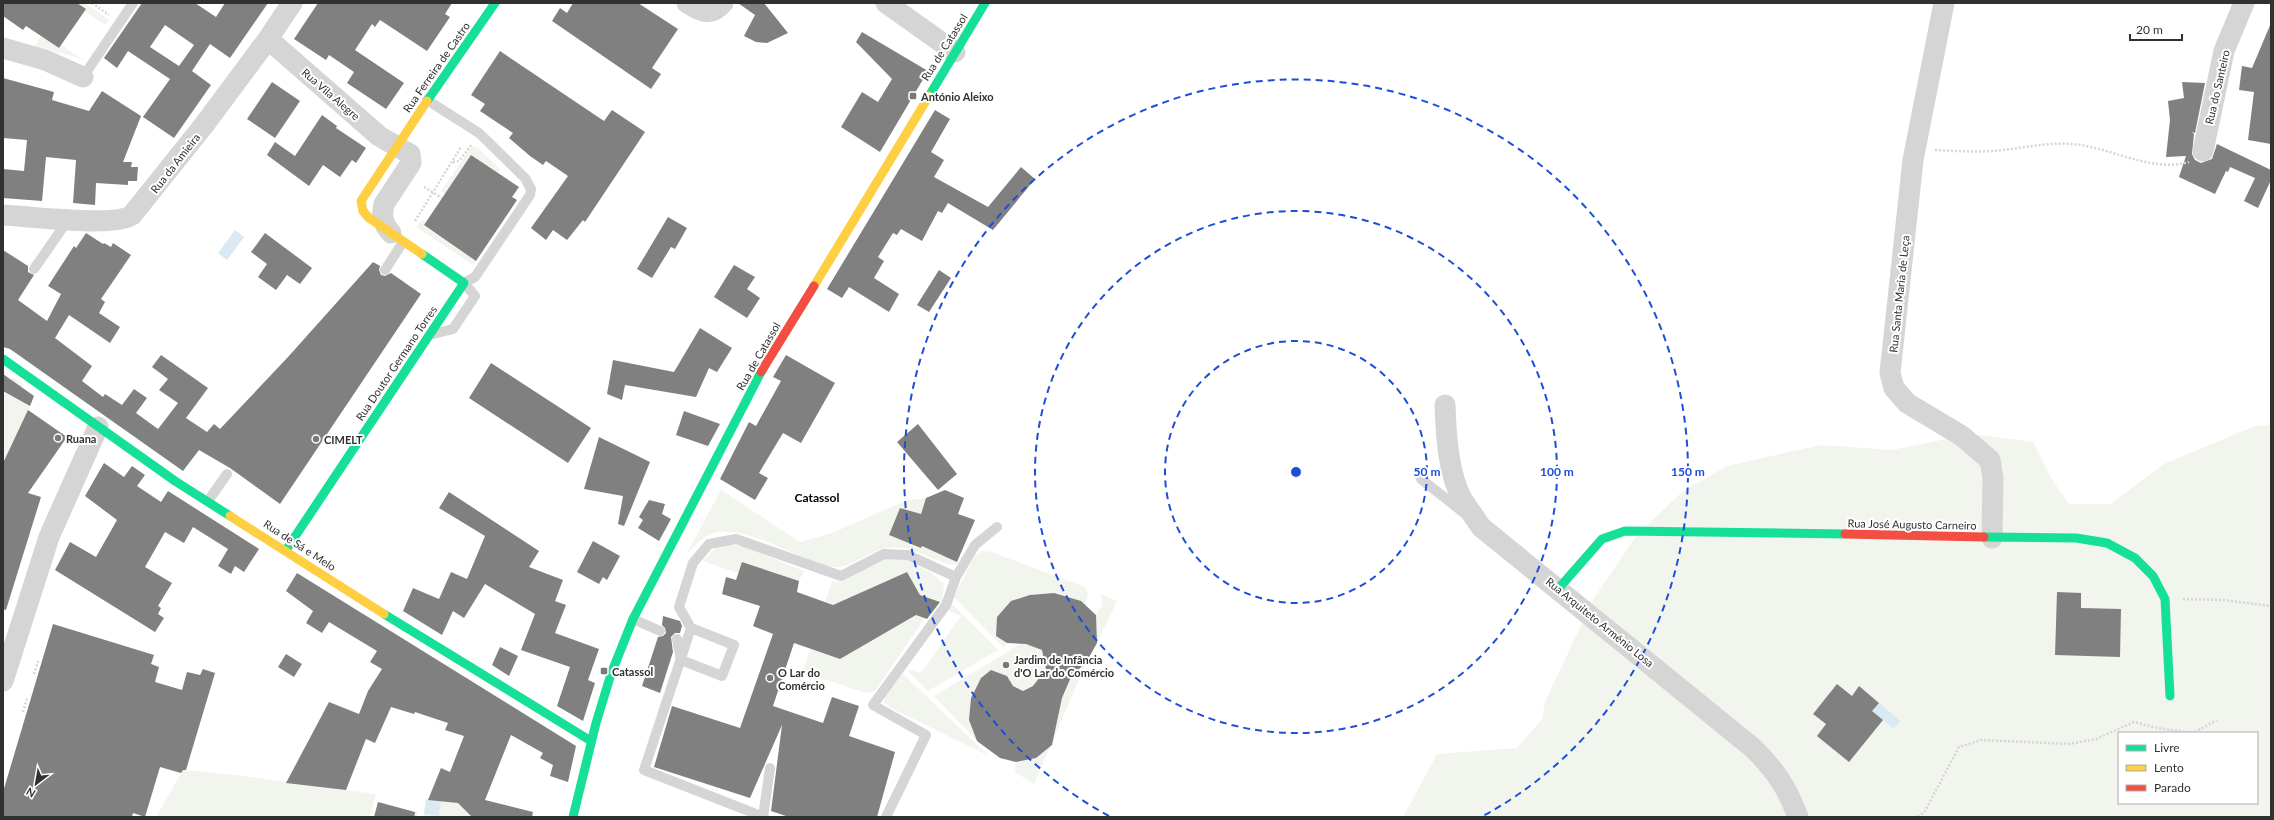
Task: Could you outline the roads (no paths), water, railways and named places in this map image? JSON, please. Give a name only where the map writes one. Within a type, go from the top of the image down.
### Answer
[{"type":"street","name":"Rua da Amieira","points":[[3,215],[68,220],[117,220],[127,218],[132,215],[204,125],[268,39],[292,3]]},
{"type":"street","name":"Rua Ferreira de Castro","points":[[396,145],[495,3]]},
{"type":"street","points":[[687,3],[699,11],[708,13],[717,10],[723,3]]},
{"type":"street","points":[[886,3],[955,52]]},
{"type":"street","name":"Rua de Catassol","points":[[573,817],[591,741],[611,674],[633,619],[763,370],[985,3]]},
{"type":"street","name":"Rua Santa Maria de Leça","points":[[1944,3],[1912,160],[1890,373],[1894,388],[1907,403],[1962,436],[1990,460],[1993,478],[1992,538]]},
{"type":"street","name":"Rua do Santeiro","points":[[2203,151],[2224,51],[2244,3]]},
{"type":"street","name":"Rua Vila Alegre","points":[[268,39],[379,136],[408,151],[412,160],[384,204],[383,221],[397,238]]},
{"type":"street","points":[[3,48],[45,60],[83,77]]},
{"type":"street","points":[[397,238],[464,283]]},
{"type":"street","name":"Rua Doutor Germano Torres","points":[[286,550],[464,283]]},
{"type":"street","name":"Rua de Sá e Melo","points":[[3,359],[98,427],[208,501],[392,619],[591,741]]},
{"type":"street","name":"Rua Arquiteto Arménio Losa","points":[[1445,405],[1446,437],[1452,467],[1462,497],[1481,527],[1559,588],[1753,748],[1772,767],[1789,792],[1798,817]]},
{"type":"street","points":[[3,681],[49,538],[98,427]]},
{"type":"street","name":"Rua José Augusto Carneiro","points":[[1559,588],[1585,556],[1602,539],[1625,531],[1992,538],[2076,538],[2107,543],[2134,558],[2153,576],[2165,599],[2170,696]]},
{"type":"lane","points":[[83,77],[133,3]]},
{"type":"lane","points":[[427,100],[479,133],[525,178],[531,189],[530,195],[475,277],[464,283],[475,296],[453,329],[430,334]]},
{"type":"lane","points":[[34,269],[68,220]]},
{"type":"lane","points":[[384,270],[397,238]]},
{"type":"lane","points":[[208,501],[227,474]]},
{"type":"lane","points":[[1421,479],[1481,527]]},
{"type":"lane","points":[[886,817],[926,735],[873,705],[946,605],[956,577],[975,544],[997,527]]},
{"type":"lane","points":[[681,660],[722,676],[734,645],[692,628],[679,607],[693,564],[709,544],[736,539],[841,576],[884,554],[908,555],[956,577]]},
{"type":"lane","points":[[633,619],[660,631]]},
{"type":"lane","points":[[692,628],[644,770],[763,817],[770,768]]},
{"type":"lane","points":[[677,639],[681,660]]},
{"type":"place","name":"António Aleixo","points":[[913,96]]},
{"type":"place","name":"Ruana","points":[[58,438]]},
{"type":"place","name":"CIMELT","points":[[316,439]]},
{"type":"place","name":"Jardim de Infância d'O Lar do Comércio","points":[[1006,665]]},
{"type":"place","name":"Catassol","points":[[604,671]]},
{"type":"place","name":"O Lar do Comércio","points":[[770,678]]},
{"type":"district","name":"Catassol","points":[[817,497]]}]
